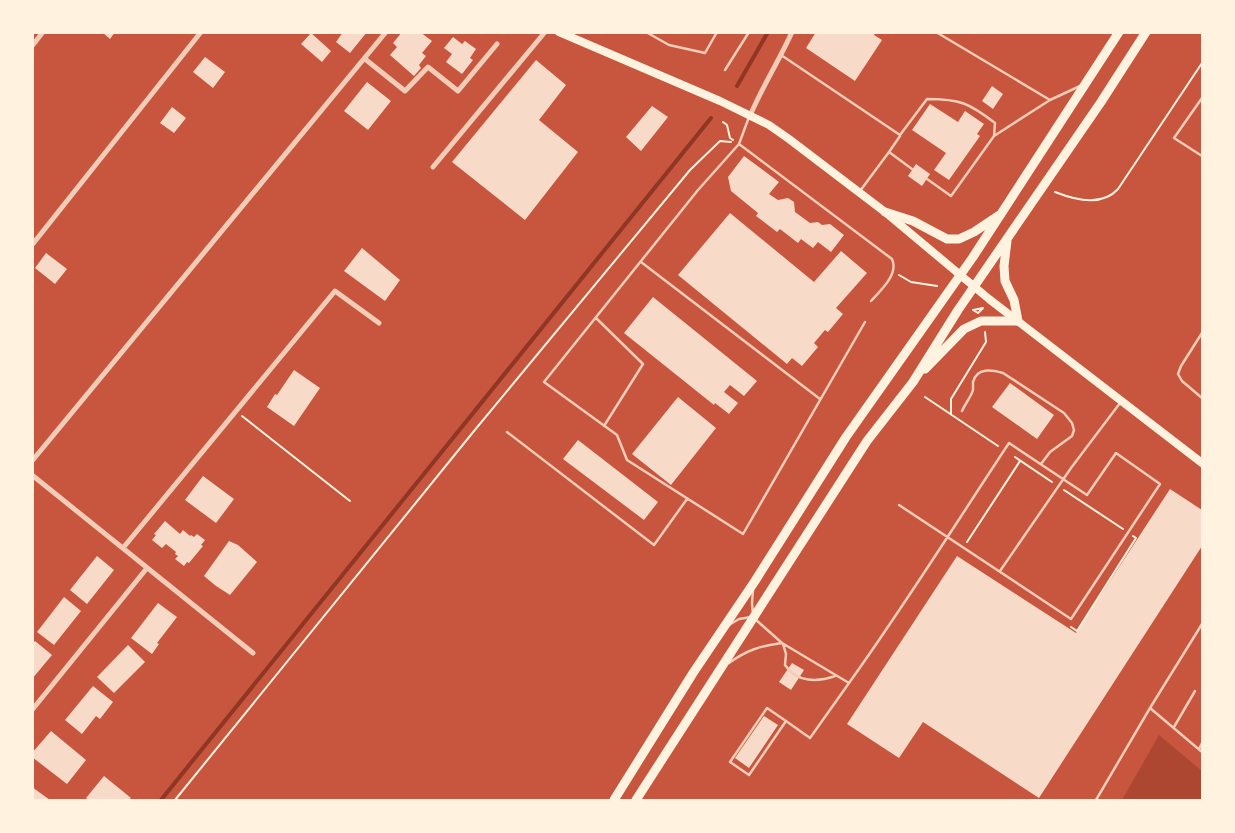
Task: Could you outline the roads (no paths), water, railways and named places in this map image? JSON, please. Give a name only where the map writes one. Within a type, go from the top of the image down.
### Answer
[{"type":"main road","points":[[560,32],[703,94],[750,116],[789,139],[860,192],[960,276],[1121,402],[1202,462]]},
{"type":"main road","points":[[614,800],[692,673],[755,581],[846,437],[960,276],[1119,32]]},
{"type":"main road","points":[[636,800],[867,442],[913,382],[1146,32]]},
{"type":"main road","points":[[885,212],[913,221],[947,239],[958,239],[974,232],[1003,212]]},
{"type":"main road","points":[[1008,239],[1004,266],[1006,280],[1014,300],[1018,321]]},
{"type":"main road","points":[[913,382],[964,329],[981,320],[1018,321]]},
{"type":"street","points":[[32,46],[43,32]]},
{"type":"street","points":[[32,245],[201,32]]},
{"type":"street","points":[[32,460],[386,32]]},
{"type":"street","points":[[433,167],[544,32]]},
{"type":"street","points":[[750,116],[761,89],[792,32]]},
{"type":"street","points":[[365,59],[405,91],[428,67],[458,91],[497,44]]},
{"type":"street","points":[[123,548],[335,291],[379,323]]},
{"type":"street","points":[[32,485],[35,477],[253,653]]},
{"type":"street","points":[[32,710],[147,568]]},
{"type":"lane","points":[[646,32],[669,46],[705,53],[717,32]]},
{"type":"lane","points":[[725,70],[748,32]]},
{"type":"lane","points":[[936,32],[1050,100]]},
{"type":"lane","points":[[781,55],[900,135]]},
{"type":"lane","points":[[926,179],[951,196],[994,136],[1050,100],[1086,83]]},
{"type":"lane","points":[[1202,98],[1174,138],[1202,156]]},
{"type":"lane","points":[[860,192],[927,99],[951,99],[967,104],[995,123],[994,136]]},
{"type":"lane","points":[[750,116],[740,144],[698,190],[544,382],[617,435],[627,460],[743,534],[864,322]]},
{"type":"lane","points":[[740,144],[892,259],[894,264],[893,272],[882,289],[871,301]]},
{"type":"lane","points":[[889,152],[912,169]]},
{"type":"lane","points":[[641,262],[820,400]]},
{"type":"lane","points":[[596,318],[643,364],[604,426]]},
{"type":"lane","points":[[1202,334],[1181,366],[1178,374],[1182,381],[1202,398]]},
{"type":"lane","points":[[962,411],[973,388],[973,381],[978,373],[984,370],[1003,373],[1064,413],[1072,422],[1074,430],[1072,436],[1050,452],[1041,464]]},
{"type":"lane","points":[[1000,572],[1058,486],[1121,402]]},
{"type":"lane","points":[[507,432],[654,545],[688,499]]},
{"type":"lane","points":[[786,721],[749,775],[730,762],[767,708],[786,721],[810,738],[849,683],[947,536],[1004,450],[1009,443],[1087,495],[1116,453],[1160,484],[1071,619],[947,536],[899,505]]},
{"type":"lane","points":[[755,581],[752,604],[753,617],[782,643],[849,683]]},
{"type":"lane","points":[[722,629],[739,619],[753,617]]},
{"type":"lane","points":[[1096,800],[1202,624]]},
{"type":"lane","points":[[782,643],[786,654],[786,665],[788,669],[799,677],[810,680],[824,680],[836,676]]},
{"type":"lane","points":[[715,676],[743,652],[782,643]]},
{"type":"lane","points":[[1174,728],[1195,691]]},
{"type":"lane","points":[[1150,708],[1202,752]]},
{"type":"lane","points":[[1199,749],[1202,743]]},
{"type":"waterway","points":[[737,86],[768,32]]},
{"type":"waterway","points":[[161,800],[711,118]]}]
